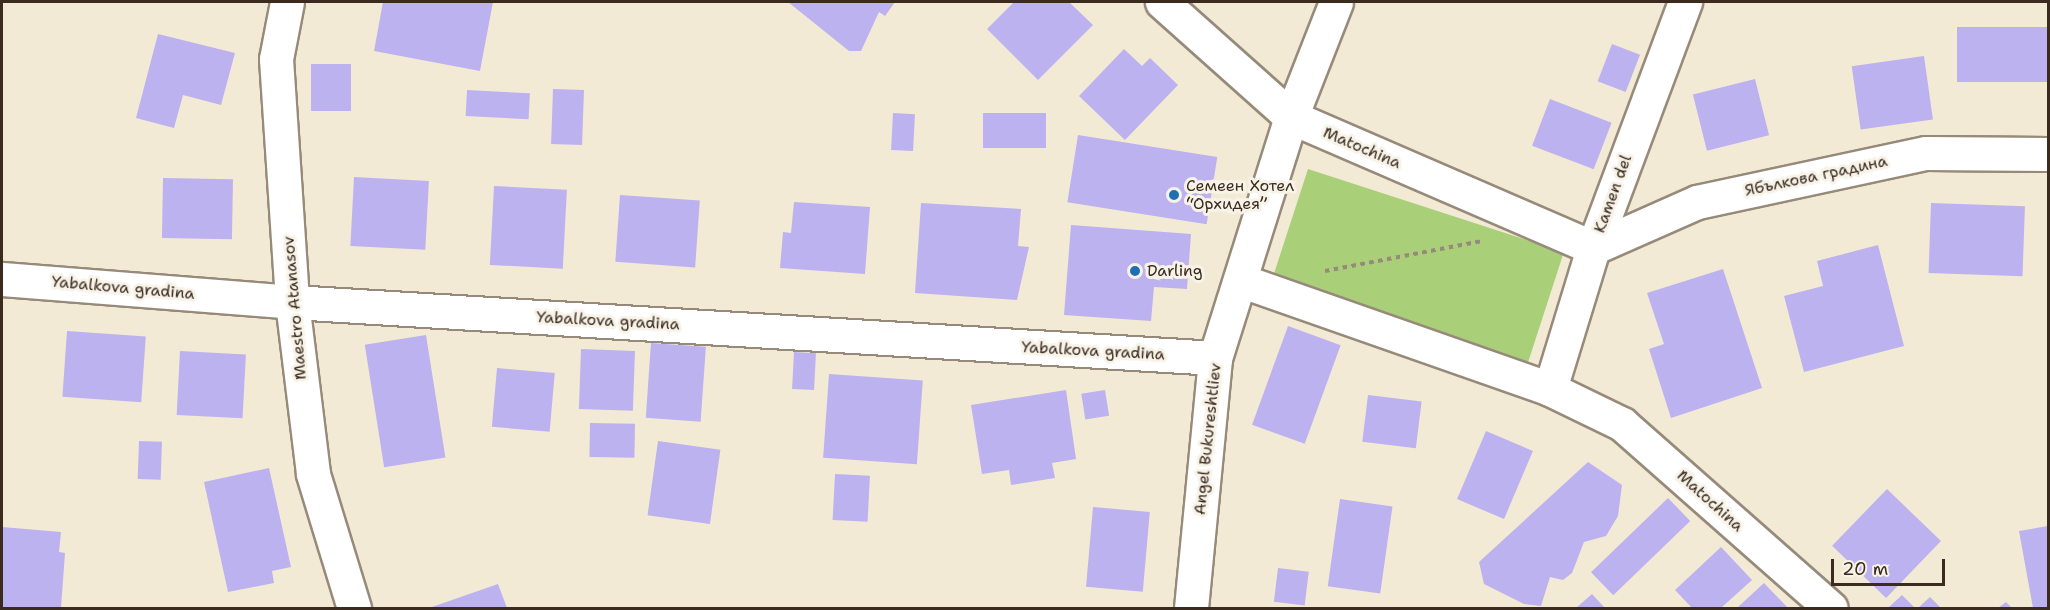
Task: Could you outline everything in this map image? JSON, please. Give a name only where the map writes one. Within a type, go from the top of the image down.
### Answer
[{"type":"street","name":"Maestro Atanasov","points":[[287,2],[276,59],[292,302],[313,474],[354,609]]},
{"type":"street","name":"Matochina","points":[[1162,2],[1291,117],[1593,248]]},
{"type":"street","name":"Angel Bukureshtliev","points":[[1191,609],[1215,358],[1242,281],[1291,117],[1336,2]]},
{"type":"street","name":"Kamen del","points":[[1550,389],[1593,248],[1685,2]]},
{"type":"street","name":"Ябълкова градина","points":[[1593,248],[1697,202],[1926,153],[2049,154]]},
{"type":"street","name":"Yabalkova gradina","points":[[2,279],[292,302],[1215,358]]},
{"type":"street","points":[[1242,281],[1550,389]]},
{"type":"street","name":"Matochina","points":[[1550,389],[1622,424],[1831,609]]},
{"type":"path","points":[[1319,271],[1488,239]]},
{"type":"green space","points":[[1308,169],[1564,252],[1526,367],[1271,284]]},
{"type":"building","points":[[383,2],[493,2],[480,71],[374,51]]},
{"type":"building","points":[[788,2],[895,2],[885,16],[879,12],[861,51],[849,51]]},
{"type":"building","points":[[1014,2],[1069,2],[1093,25],[1038,80],[987,29]]},
{"type":"building","points":[[1957,27],[2048,27],[2048,82],[1957,82]]},
{"type":"building","points":[[158,34],[235,53],[221,105],[183,95],[174,128],[136,118]]},
{"type":"building","points":[[1612,44],[1640,55],[1626,92],[1598,81]]},
{"type":"building","points":[[1124,49],[1142,66],[1150,58],[1178,85],[1125,140],[1079,96]]},
{"type":"building","points":[[1924,56],[1933,119],[1861,130],[1852,66]]},
{"type":"building","points":[[311,64],[351,64],[351,111],[311,111]]},
{"type":"building","points":[[1755,79],[1769,135],[1707,151],[1693,94]]},
{"type":"building","points":[[553,89],[584,90],[582,145],[551,144]]},
{"type":"building","points":[[467,90],[530,93],[529,119],[466,116]]},
{"type":"building","points":[[1550,99],[1612,123],[1594,169],[1532,146]]},
{"type":"building","points":[[893,113],[915,114],[913,151],[891,150]]},
{"type":"building","points":[[983,113],[1046,113],[1046,148],[983,148]]},
{"type":"building","points":[[1078,135],[1217,157],[1207,224],[1067,202]]},
{"type":"building","points":[[354,177],[429,181],[425,250],[350,246]]},
{"type":"building","points":[[163,178],[233,179],[232,239],[162,238]]},
{"type":"building","points":[[494,186],[567,190],[563,269],[490,265]]},
{"type":"building","points":[[620,195],[700,201],[695,267],[615,262]]},
{"type":"building","points":[[794,202],[870,207],[865,274],[780,268],[783,232],[791,233]]},
{"type":"building","points":[[921,203],[1021,209],[1018,246],[1029,247],[1017,300],[915,293]]},
{"type":"building","points":[[1931,203],[2025,206],[2022,276],[1929,273]]},
{"type":"building","points":[[1071,225],[1191,234],[1187,289],[1154,287],[1151,321],[1064,315]]},
{"type":"building","points":[[1878,245],[1904,346],[1804,372],[1784,296],[1823,286],[1817,261]]},
{"type":"building","points":[[1723,269],[1762,388],[1671,418],[1649,349],[1664,344],[1647,293]]},
{"type":"building","points":[[1288,326],[1341,345],[1305,444],[1252,425]]},
{"type":"building","points":[[67,331],[146,337],[141,402],[62,397]]},
{"type":"building","points":[[426,335],[445,457],[384,467],[365,345]]},
{"type":"building","points":[[651,343],[706,347],[701,422],[646,418]]},
{"type":"building","points":[[581,349],[635,351],[633,411],[579,409]]},
{"type":"building","points":[[180,351],[246,354],[243,418],[177,415]]},
{"type":"building","points":[[794,352],[816,353],[814,390],[792,389]]},
{"type":"building","points":[[497,368],[555,373],[550,432],[492,427]]},
{"type":"building","points":[[829,374],[923,381],[917,464],[823,458]]},
{"type":"building","points":[[1066,390],[1076,459],[1052,463],[1055,478],[1011,485],[1009,470],[982,474],[971,405]]},
{"type":"building","points":[[1105,390],[1109,416],[1085,419],[1081,394]]},
{"type":"building","points":[[1368,395],[1422,402],[1416,448],[1362,442]]},
{"type":"building","points":[[590,423],[635,424],[634,458],[589,457]]},
{"type":"building","points":[[1486,431],[1533,451],[1504,519],[1457,499]]},
{"type":"building","points":[[139,441],[162,442],[161,480],[138,479]]},
{"type":"building","points":[[658,441],[720,450],[710,524],[648,515]]},
{"type":"building","points":[[1588,462],[1622,485],[1618,516],[1606,536],[1584,542],[1572,573],[1563,580],[1550,577],[1541,606],[1524,604],[1484,584],[1479,562]]},
{"type":"building","points":[[269,468],[291,567],[272,571],[274,583],[228,592],[204,482]]},
{"type":"building","points":[[835,474],[870,476],[868,522],[833,520]]},
{"type":"building","points":[[1887,489],[1941,541],[1886,598],[1832,546]]},
{"type":"building","points":[[1668,498],[1690,521],[1613,595],[1591,572]]},
{"type":"building","points":[[1340,499],[1392,506],[1380,594],[1328,586]]},
{"type":"building","points":[[1093,507],[1150,512],[1143,592],[1086,587]]},
{"type":"building","points":[[2048,526],[2048,607],[2033,608],[2019,531]]},
{"type":"building","points":[[2,527],[61,532],[59,552],[65,553],[61,608],[2,608]]},
{"type":"building","points":[[1721,547],[1752,580],[1721,608],[1692,608],[1675,590]]},
{"type":"building","points":[[1278,568],[1309,572],[1305,606],[1274,602]]},
{"type":"building","points":[[1764,583],[1788,608],[1738,607]]},
{"type":"building","points":[[498,584],[507,608],[429,608]]},
{"type":"building","points":[[1592,594],[1605,608],[1576,608]]},
{"type":"building","points":[[1902,595],[1915,608],[1888,608]]},
{"type":"building","points":[[1930,597],[1941,608],[1918,608]]},
{"type":"building","points":[[2006,602],[2012,608],[1998,608]]},
{"type":"place","name":"Семеен Хотел “Орхидея”","points":[[1174,195]]},
{"type":"place","name":"Darling","points":[[1135,271]]}]
